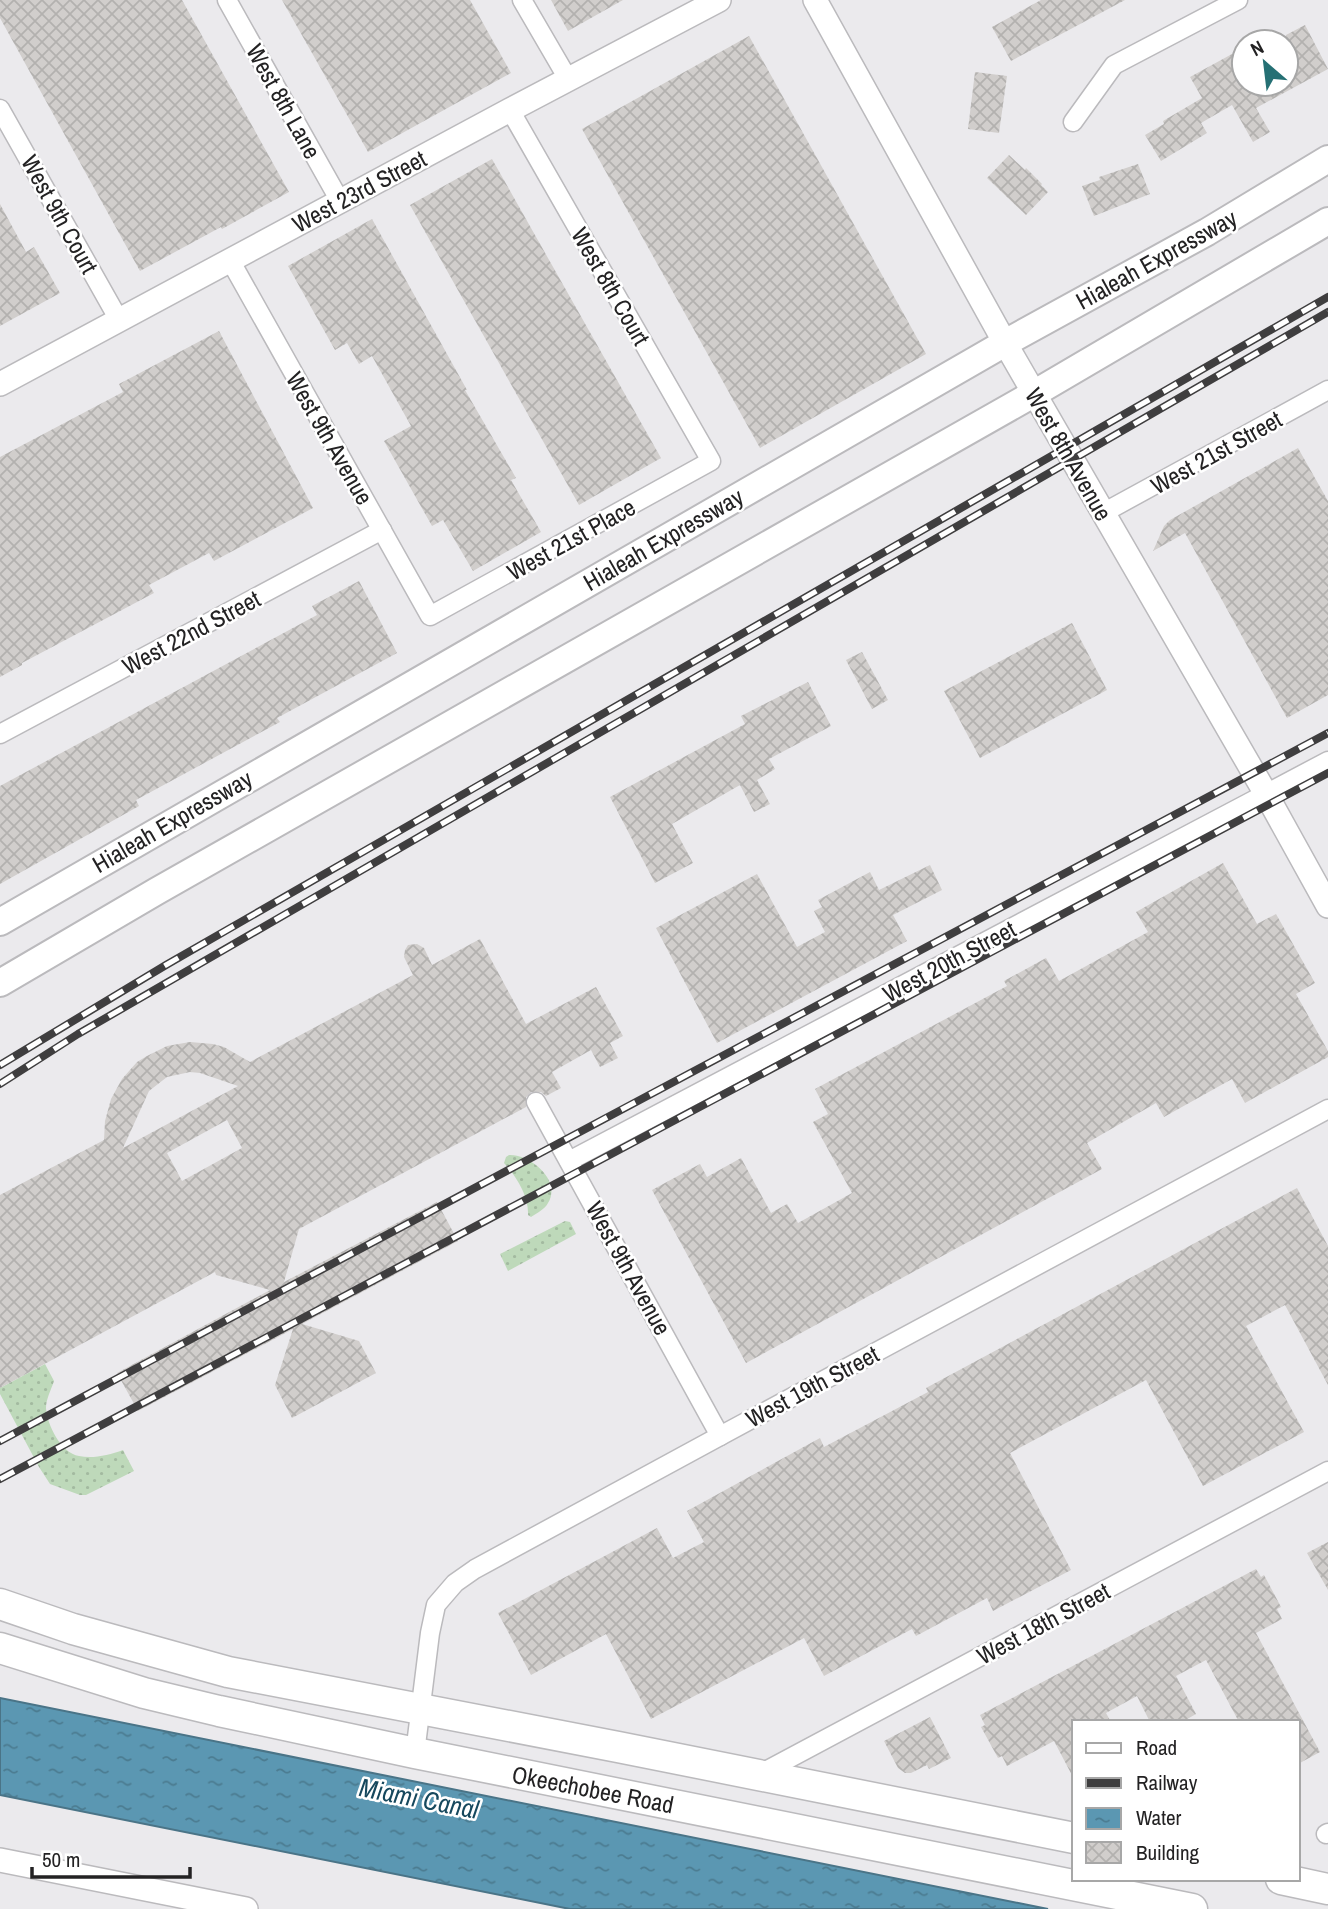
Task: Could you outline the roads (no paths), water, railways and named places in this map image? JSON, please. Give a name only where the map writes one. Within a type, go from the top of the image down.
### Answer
[{"type":"highway","name":"Okeechobee Road","points":[[0,1604],[73,1629],[228,1672],[1072,1838]]},
{"type":"highway","name":"Okeechobee Road","points":[[0,1648],[144,1693],[219,1711],[1192,1909]]},
{"type":"highway","points":[[1290,1881],[1328,1889]]},
{"type":"main road","name":"Hialeah Expressway","points":[[0,922],[1005,343],[1208,232],[1328,159]]},
{"type":"main road","points":[[0,983],[1035,393],[1328,221]]},
{"type":"street","name":"West 8th Lane","points":[[227,0],[340,201]]},
{"type":"street","points":[[522,0],[568,79]]},
{"type":"street","name":"West 23rd Street","points":[[0,384],[719,0]]},
{"type":"street","name":"West 8th Avenue","points":[[815,0],[1005,343],[1328,906]]},
{"type":"street","points":[[1073,122],[1114,65],[1238,0]]},
{"type":"street","name":"West 9th Court","points":[[0,109],[119,320]]},
{"type":"street","name":"West 8th Court","points":[[510,110],[711,461]]},
{"type":"street","name":"West 9th Avenue","points":[[230,260],[430,616]]},
{"type":"street","name":"West 21st Street","points":[[1103,513],[1328,390]]},
{"type":"street","name":"West 21st Place","points":[[430,616],[711,461]]},
{"type":"street","name":"West 22nd Street","points":[[0,734],[382,530]]},
{"type":"street","name":"West 20th Street","points":[[569,1161],[1328,761]]},
{"type":"street","name":"West 9th Avenue","points":[[536,1101],[720,1436]]},
{"type":"street","name":"West 19th Street","points":[[415,1753],[436,1605],[455,1583],[475,1569],[1328,1109]]},
{"type":"street","name":"West 18th Street","points":[[758,1774],[1328,1471]]},
{"type":"street","points":[[0,1860],[246,1909]]},
{"type":"water","name":"Miami Canal","points":[[0,1698],[1048,1909],[570,1909],[0,1795]]},
{"type":"railway","points":[[0,1065],[166,965],[1328,297]]},
{"type":"railway","points":[[0,1084],[78,1034],[1328,312]]},
{"type":"railway","points":[[0,1441],[1328,733]]},
{"type":"railway","points":[[0,1479],[1328,773]]}]
